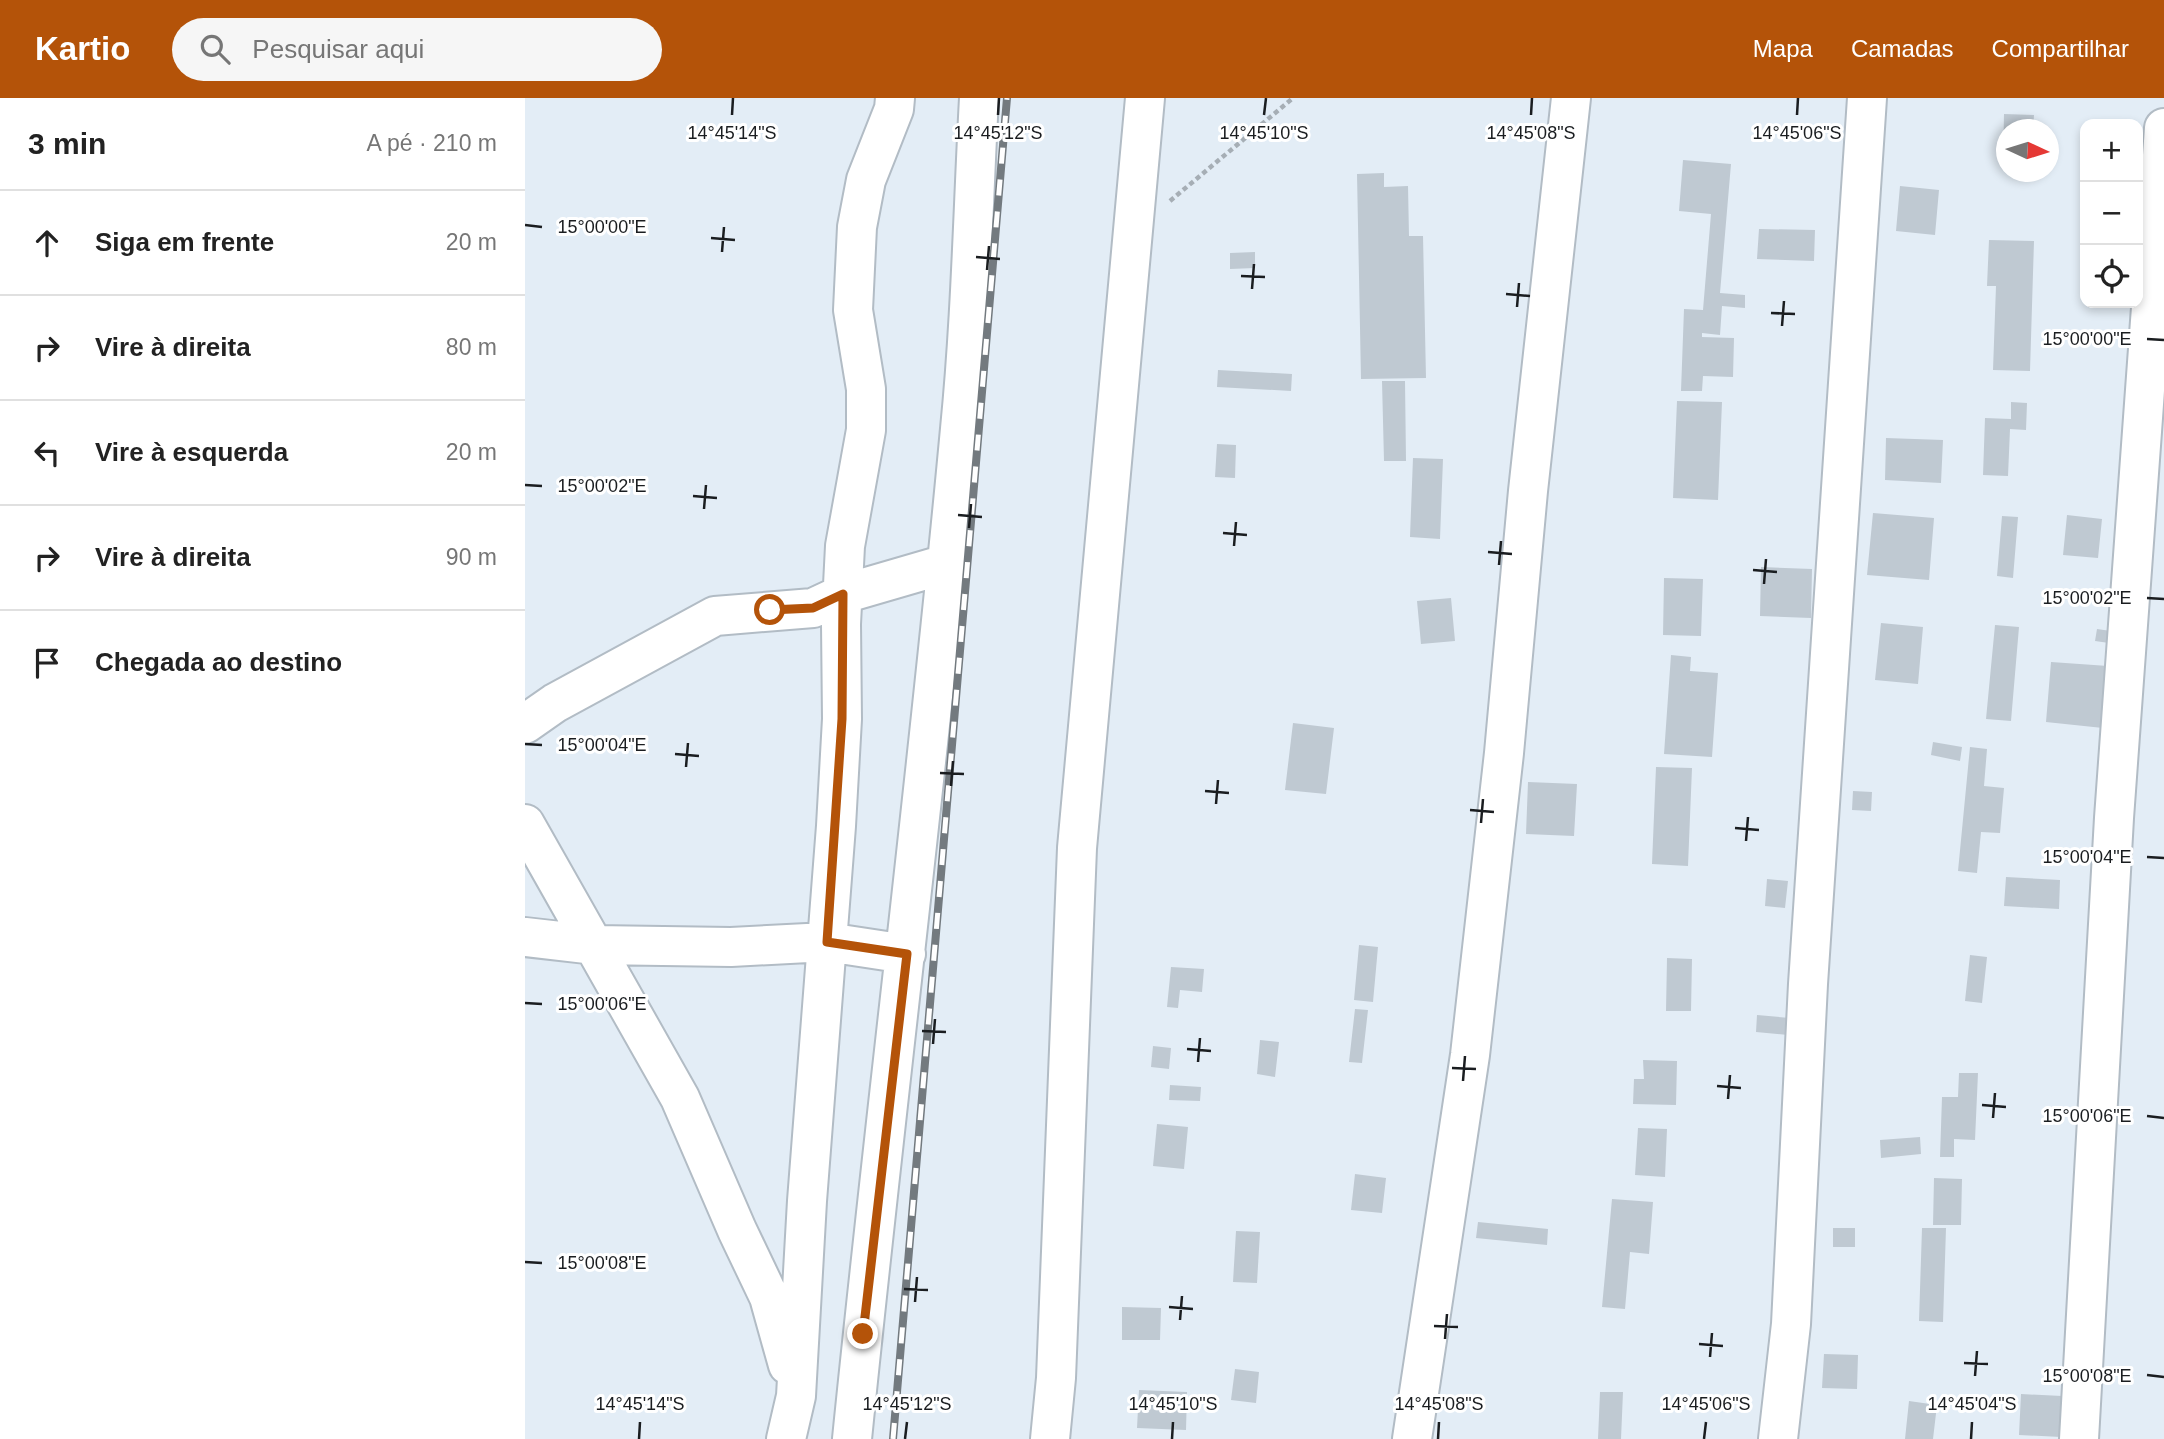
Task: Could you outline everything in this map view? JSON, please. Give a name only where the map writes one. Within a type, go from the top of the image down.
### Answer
[{"type":"street","points":[[786,1439],[796,1396],[807,1200],[842,719],[845,546],[866,430],[866,389],[853,310],[857,227],[866,180],[894,109],[895,98]]},
{"type":"street","points":[[852,1439],[907,954],[967,344],[979,98]]},
{"type":"street","points":[[1050,1439],[1056,1378],[1077,848],[1145,98]]},
{"type":"street","points":[[1412,1439],[1470,1055],[1504,753],[1531,463],[1571,98]]},
{"type":"street","points":[[1778,1439],[1791,1324],[1808,984],[1867,98]]},
{"type":"street","points":[[2080,1439],[2114,818],[2164,128]]},
{"type":"street","points":[[525,724],[555,703],[715,616],[813,608],[843,594],[946,564]]},
{"type":"street","points":[[525,824],[680,1098],[769,1297],[810,1439]]},
{"type":"street","points":[[525,937],[595,944],[730,947],[827,942],[907,954]]},
{"type":"path","points":[[1132,233],[1293,98]]},
{"type":"building","points":[[2004,114],[2034,115],[2034,119],[2004,119]]},
{"type":"building","points":[[1683,160],[1731,164],[1720,293],[1745,295],[1745,308],[1722,306],[1720,335],[1702,333],[1702,337],[1734,338],[1733,377],[1703,376],[1702,391],[1681,391],[1684,309],[1703,310],[1711,214],[1679,211]]},
{"type":"building","points":[[1384,173],[1384,187],[1408,186],[1409,236],[1423,236],[1426,378],[1361,379],[1357,174]]},
{"type":"building","points":[[1900,186],[1939,190],[1935,235],[1896,231]]},
{"type":"building","points":[[1759,229],[1815,230],[1814,261],[1757,259]]},
{"type":"building","points":[[1989,240],[2034,241],[2030,371],[1993,370],[1996,286],[1987,286]]},
{"type":"building","points":[[1255,252],[1255,268],[1230,269],[1230,253]]},
{"type":"building","points":[[1218,370],[1292,374],[1291,391],[1217,387]]},
{"type":"building","points":[[1382,381],[1405,381],[1406,461],[1384,461]]},
{"type":"building","points":[[1677,401],[1722,402],[1718,500],[1673,498]]},
{"type":"building","points":[[2011,402],[2027,403],[2026,430],[2010,429],[2008,476],[1983,475],[1985,418],[2011,419]]},
{"type":"building","points":[[1886,438],[1943,440],[1941,483],[1885,480]]},
{"type":"building","points":[[1217,444],[1236,445],[1235,478],[1215,477]]},
{"type":"building","points":[[1413,458],[1443,459],[1440,539],[1410,537]]},
{"type":"building","points":[[1873,513],[1934,518],[1929,580],[1867,575]]},
{"type":"building","points":[[2067,515],[2102,519],[2098,558],[2063,555]]},
{"type":"building","points":[[2002,516],[2018,517],[2013,578],[1997,576]]},
{"type":"building","points":[[1761,567],[1812,569],[1811,618],[1760,616]]},
{"type":"building","points":[[1664,578],[1703,579],[1701,636],[1663,635]]},
{"type":"building","points":[[1451,598],[1455,641],[1421,644],[1417,601]]},
{"type":"building","points":[[1881,623],[1923,627],[1918,684],[1875,680]]},
{"type":"building","points":[[1995,625],[2019,627],[2011,721],[1986,719]]},
{"type":"building","points":[[2097,629],[2118,632],[2116,644],[2095,641]]},
{"type":"building","points":[[1671,655],[1691,657],[1690,671],[1718,673],[1712,757],[1664,754]]},
{"type":"building","points":[[2051,662],[2108,666],[2103,728],[2046,722]]},
{"type":"building","points":[[1293,723],[1334,728],[1326,794],[1285,790]]},
{"type":"building","points":[[1933,742],[1962,747],[1960,761],[1931,755]]},
{"type":"building","points":[[1970,747],[1987,749],[1984,786],[2004,788],[2000,833],[1981,832],[1977,873],[1958,871]]},
{"type":"building","points":[[1656,767],[1692,768],[1688,866],[1652,864]]},
{"type":"building","points":[[1528,782],[1577,784],[1574,836],[1526,834]]},
{"type":"building","points":[[1853,791],[1872,792],[1871,811],[1852,810]]},
{"type":"building","points":[[2006,877],[2060,880],[2059,909],[2004,906]]},
{"type":"building","points":[[1767,879],[1788,881],[1785,908],[1765,906]]},
{"type":"building","points":[[1359,945],[1378,947],[1373,1002],[1354,1000]]},
{"type":"building","points":[[1970,955],[1987,957],[1982,1003],[1965,1001]]},
{"type":"building","points":[[1667,958],[1692,959],[1691,1011],[1666,1011]]},
{"type":"building","points":[[1171,967],[1204,969],[1202,992],[1180,990],[1178,1008],[1167,1007]]},
{"type":"building","points":[[1355,1009],[1368,1010],[1362,1063],[1349,1062]]},
{"type":"building","points":[[1757,1015],[1790,1018],[1788,1035],[1756,1032]]},
{"type":"building","points":[[1260,1040],[1279,1042],[1275,1077],[1257,1074]]},
{"type":"building","points":[[1153,1046],[1171,1048],[1169,1069],[1151,1067]]},
{"type":"building","points":[[1643,1060],[1677,1061],[1676,1105],[1633,1104],[1634,1079],[1644,1079]]},
{"type":"building","points":[[1959,1073],[1978,1073],[1975,1140],[1954,1139],[1954,1157],[1940,1157],[1942,1097],[1958,1097]]},
{"type":"building","points":[[1170,1085],[1201,1087],[1200,1101],[1169,1100]]},
{"type":"building","points":[[1157,1124],[1188,1127],[1184,1169],[1153,1166]]},
{"type":"building","points":[[1638,1128],[1667,1129],[1665,1177],[1635,1175]]},
{"type":"building","points":[[1920,1137],[1921,1154],[1881,1158],[1880,1140]]},
{"type":"building","points":[[1355,1174],[1386,1178],[1382,1213],[1351,1210]]},
{"type":"building","points":[[1934,1178],[1962,1179],[1961,1225],[1933,1225]]},
{"type":"building","points":[[1612,1199],[1653,1202],[1649,1254],[1630,1252],[1625,1309],[1602,1307]]},
{"type":"building","points":[[1478,1222],[1548,1229],[1547,1245],[1476,1238]]},
{"type":"building","points":[[1833,1228],[1855,1228],[1855,1247],[1833,1247]]},
{"type":"building","points":[[1922,1228],[1946,1228],[1943,1322],[1919,1321]]},
{"type":"building","points":[[1236,1231],[1260,1232],[1257,1283],[1233,1282]]},
{"type":"building","points":[[1122,1307],[1161,1308],[1160,1340],[1122,1340]]},
{"type":"building","points":[[1824,1354],[1858,1355],[1857,1389],[1822,1388]]},
{"type":"building","points":[[1235,1369],[1259,1372],[1256,1403],[1231,1400]]},
{"type":"building","points":[[1139,1390],[1187,1392],[1186,1430],[1137,1428]]},
{"type":"building","points":[[1600,1392],[1623,1392],[1621,1439],[1598,1439]]},
{"type":"building","points":[[2021,1394],[2062,1396],[2061,1437],[2019,1435]]},
{"type":"building","points":[[1909,1401],[1937,1405],[1933,1439],[1905,1439]]},
{"type":"railway","points":[[893,1439],[1007,98]]},
{"type":"route","points":[[770,610],[813,608],[843,594],[842,719],[827,942],[907,954],[863,1334]]}]
